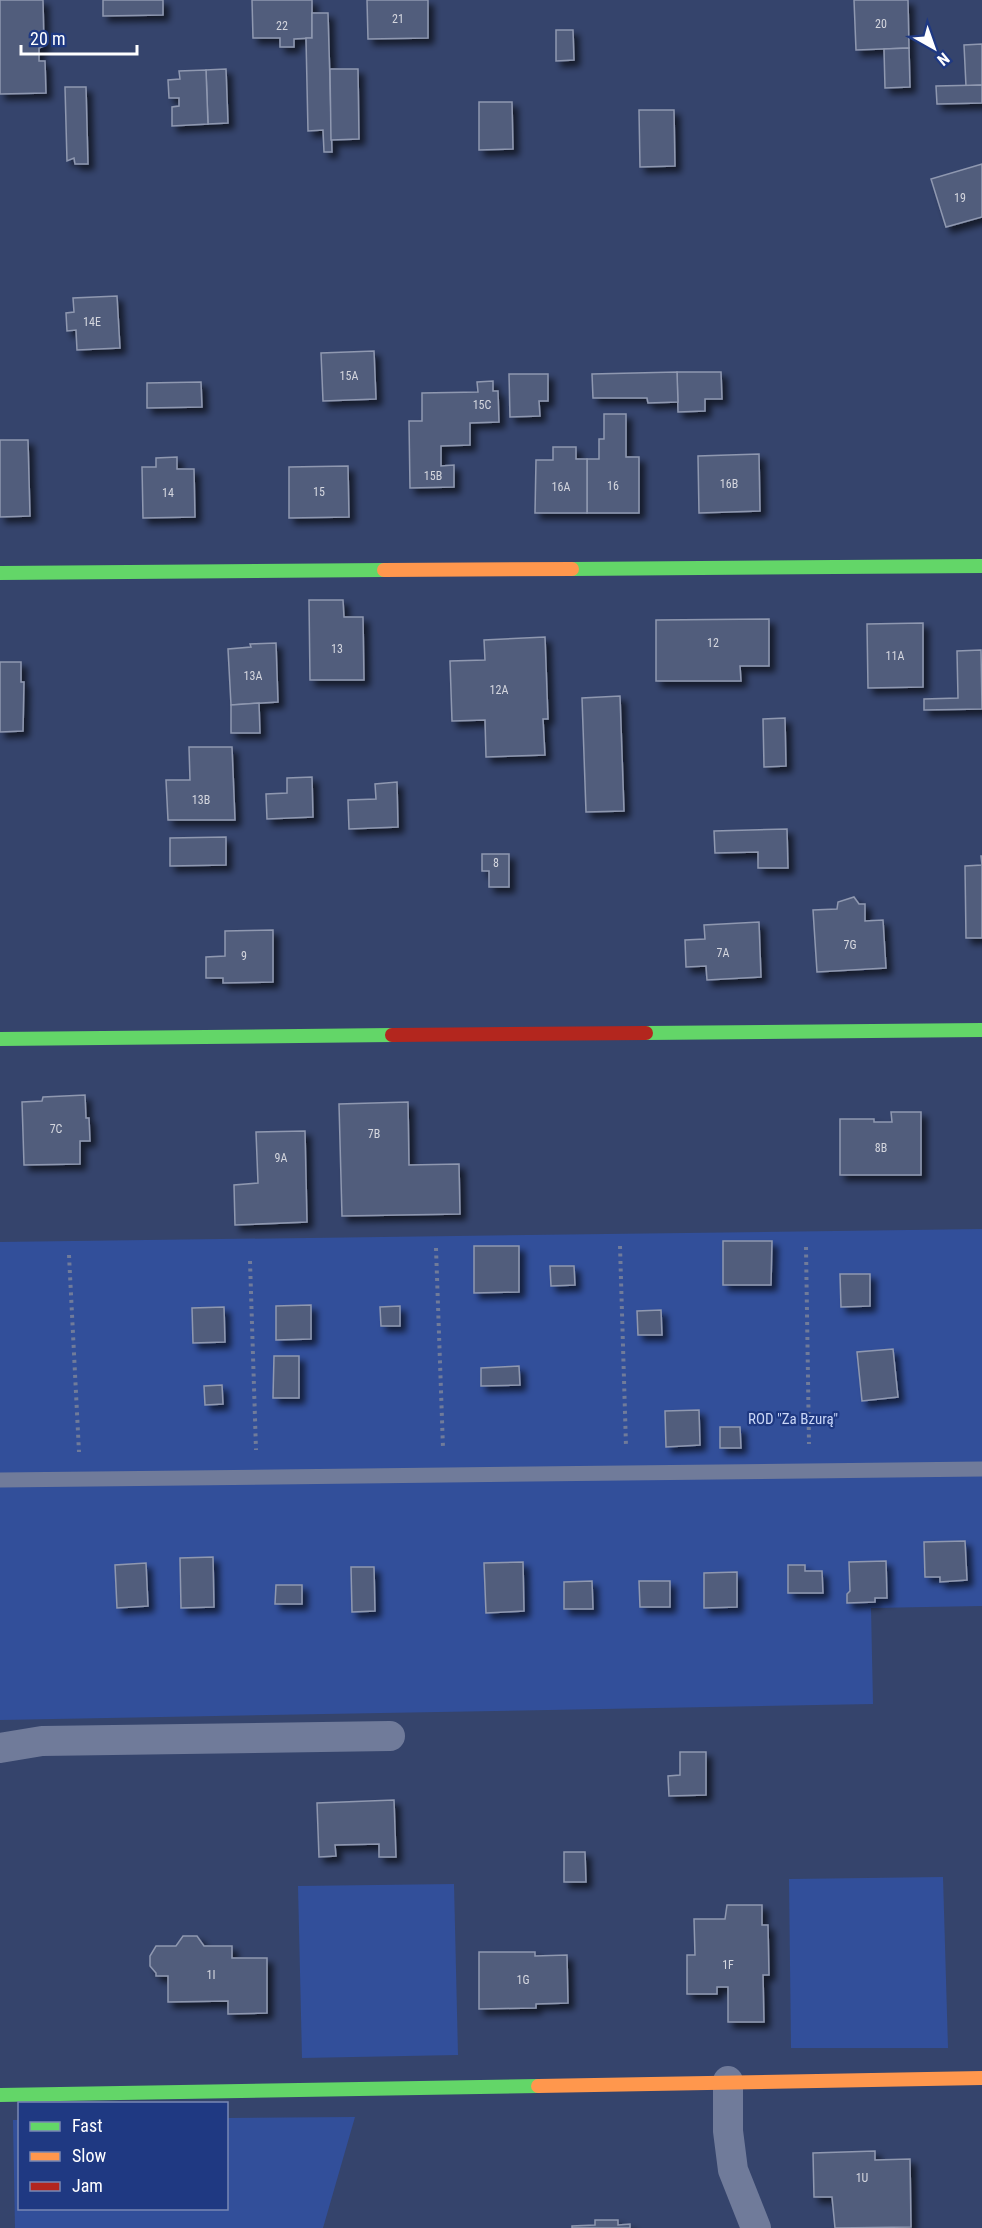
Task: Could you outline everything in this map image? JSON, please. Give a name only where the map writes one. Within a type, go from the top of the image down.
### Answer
[{"type":"street","points":[[0,573],[982,566]]},
{"type":"street","points":[[0,1039],[982,1030]]},
{"type":"street","points":[[0,1748],[42,1741],[390,1736]]},
{"type":"street","points":[[0,2095],[982,2078]]},
{"type":"street","points":[[728,2081],[728,2131],[733,2170],[756,2228]]},
{"type":"lane","points":[[0,1480],[982,1469]]},
{"type":"path","points":[[620,1246],[627,1473]]},
{"type":"path","points":[[806,1247],[809,1471]]},
{"type":"path","points":[[436,1248],[444,1475]]},
{"type":"path","points":[[69,1255],[81,1479]]},
{"type":"path","points":[[250,1261],[257,1478]]},
{"type":"green space","name":"ROD \"Za Bzurą\"","points":[[982,1229],[982,1606],[871,1608],[873,1704],[0,1720],[0,1242]]},
{"type":"green space","points":[[943,1877],[948,2048],[791,2048],[789,1879]]},
{"type":"green space","points":[[454,1884],[458,2055],[302,2058],[298,1886]]},
{"type":"green space","points":[[355,2117],[323,2228],[15,2228],[13,2120],[18,2120],[18,2210],[228,2210],[228,2118]]},
{"type":"building","points":[[0,0],[43,0],[44,46],[39,48],[39,61],[45,61],[46,93],[0,94]]},
{"type":"building","points":[[103,0],[163,0],[163,15],[103,16]]},
{"type":"building","points":[[252,0],[312,0],[312,38],[294,39],[294,47],[280,47],[280,38],[253,38]]},
{"type":"building","points":[[367,0],[428,0],[428,38],[368,39]]},
{"type":"building","points":[[854,0],[908,0],[909,48],[856,50]]},
{"type":"building","points":[[312,13],[328,13],[332,152],[324,152],[323,130],[308,131],[306,38],[312,38]]},
{"type":"building","points":[[556,30],[573,30],[574,60],[556,61]]},
{"type":"building","points":[[982,44],[982,85],[966,86],[964,45]]},
{"type":"building","points":[[909,48],[910,87],[885,88],[884,49]]},
{"type":"building","points":[[226,69],[228,123],[208,124],[206,70]]},
{"type":"building","points":[[330,69],[358,69],[359,139],[331,140]]},
{"type":"building","points":[[206,70],[208,124],[172,126],[172,107],[179,106],[179,98],[169,98],[168,80],[180,79],[179,71]]},
{"type":"building","points":[[982,85],[982,103],[937,104],[936,86]]},
{"type":"building","points":[[65,87],[86,87],[88,164],[75,164],[74,158],[67,161]]},
{"type":"building","points":[[479,102],[512,102],[513,149],[479,150]]},
{"type":"building","points":[[639,110],[674,110],[675,166],[640,167]]},
{"type":"building","points":[[982,164],[982,217],[946,227],[931,179]]},
{"type":"building","points":[[117,296],[120,348],[77,350],[76,330],[67,331],[66,313],[74,312],[73,298]]},
{"type":"building","points":[[374,351],[376,399],[323,401],[321,353]]},
{"type":"building","points":[[677,372],[721,372],[722,399],[705,399],[705,411],[678,412]]},
{"type":"building","points":[[677,372],[678,402],[648,403],[647,398],[593,398],[592,374]]},
{"type":"building","points":[[509,374],[548,374],[548,401],[539,401],[540,416],[510,417]]},
{"type":"building","points":[[493,381],[493,391],[498,391],[499,422],[470,423],[470,445],[441,446],[441,466],[454,465],[454,487],[410,488],[409,421],[422,421],[422,393],[478,392],[477,382]]},
{"type":"building","points":[[201,382],[202,407],[147,408],[147,383]]},
{"type":"building","points":[[604,414],[626,414],[626,457],[639,457],[639,513],[587,513],[587,459],[599,459],[599,439],[604,439]]},
{"type":"building","points":[[0,440],[28,440],[30,516],[0,517]]},
{"type":"building","points":[[553,447],[576,447],[576,459],[587,459],[587,513],[535,513],[536,460],[553,460]]},
{"type":"building","points":[[759,454],[760,511],[699,513],[698,456]]},
{"type":"building","points":[[177,457],[177,469],[194,469],[195,517],[143,518],[142,467],[156,467],[156,458]]},
{"type":"building","points":[[348,466],[349,517],[289,518],[289,467]]},
{"type":"building","points":[[309,600],[343,600],[344,617],[363,617],[364,680],[310,680]]},
{"type":"building","points":[[769,619],[769,666],[740,666],[741,681],[656,681],[656,620]]},
{"type":"building","points":[[923,623],[923,687],[868,688],[867,624]]},
{"type":"building","points":[[545,637],[548,719],[543,719],[545,755],[486,757],[485,720],[452,721],[450,661],[485,660],[484,640]]},
{"type":"building","points":[[276,643],[278,702],[231,705],[228,649],[251,647],[250,644]]},
{"type":"building","points":[[981,650],[982,709],[924,710],[924,699],[958,698],[957,651]]},
{"type":"building","points":[[0,662],[21,662],[21,682],[24,682],[23,731],[0,732]]},
{"type":"building","points":[[620,696],[624,811],[586,812],[582,698]]},
{"type":"building","points":[[259,703],[260,733],[231,733],[231,705]]},
{"type":"building","points":[[785,718],[786,766],[764,767],[763,719]]},
{"type":"building","points":[[189,747],[232,747],[235,820],[168,820],[166,780],[190,780]]},
{"type":"building","points":[[312,777],[313,817],[267,819],[266,794],[287,793],[287,778]]},
{"type":"building","points":[[397,782],[398,827],[349,829],[348,800],[376,799],[375,784]]},
{"type":"building","points":[[787,829],[788,868],[758,868],[758,852],[715,853],[714,831]]},
{"type":"building","points":[[226,837],[226,865],[170,866],[170,838]]},
{"type":"building","points":[[482,854],[509,854],[509,887],[489,887],[489,871],[482,871]]},
{"type":"building","points":[[982,865],[982,938],[966,938],[965,866]]},
{"type":"building","points":[[854,897],[859,904],[865,904],[865,921],[883,920],[886,968],[817,972],[813,910],[837,909],[838,902]]},
{"type":"building","points":[[759,922],[761,977],[707,980],[706,966],[686,967],[685,940],[705,939],[704,925]]},
{"type":"building","points":[[273,930],[273,982],[223,983],[223,978],[206,978],[206,957],[225,956],[225,931]]},
{"type":"building","points":[[85,1095],[90,1141],[80,1141],[80,1164],[24,1165],[22,1102],[42,1101],[43,1097]]},
{"type":"building","points":[[408,1102],[409,1165],[459,1164],[460,1214],[342,1216],[339,1104]]},
{"type":"building","points":[[891,1112],[921,1112],[921,1175],[840,1175],[840,1119],[874,1119],[874,1122],[892,1122]]},
{"type":"building","points":[[305,1131],[307,1222],[235,1225],[234,1185],[258,1183],[256,1132]]},
{"type":"building","points":[[723,1241],[772,1241],[771,1285],[723,1285]]},
{"type":"building","points":[[474,1246],[519,1246],[519,1292],[474,1293]]},
{"type":"building","points":[[550,1266],[574,1266],[575,1285],[551,1286]]},
{"type":"building","points":[[840,1274],[870,1274],[870,1306],[841,1307]]},
{"type":"building","points":[[311,1305],[311,1339],[276,1340],[276,1306]]},
{"type":"building","points":[[400,1306],[400,1326],[381,1326],[380,1307]]},
{"type":"building","points":[[224,1307],[225,1342],[193,1343],[192,1308]]},
{"type":"building","points":[[661,1310],[662,1335],[638,1335],[637,1311]]},
{"type":"building","points":[[893,1349],[898,1397],[862,1401],[857,1352]]},
{"type":"building","points":[[274,1356],[299,1356],[299,1398],[273,1398]]},
{"type":"building","points":[[519,1366],[520,1385],[481,1386],[481,1368]]},
{"type":"building","points":[[222,1385],[223,1404],[205,1405],[204,1386]]},
{"type":"building","points":[[699,1410],[700,1445],[666,1447],[665,1411]]},
{"type":"building","points":[[720,1427],[740,1427],[741,1448],[720,1448]]},
{"type":"building","points":[[965,1541],[967,1580],[940,1582],[940,1577],[925,1577],[924,1542]]},
{"type":"building","points":[[213,1557],[214,1607],[181,1608],[180,1558]]},
{"type":"building","points":[[886,1561],[887,1598],[875,1598],[875,1602],[847,1603],[847,1594],[850,1591],[849,1562]]},
{"type":"building","points":[[523,1562],[524,1611],[486,1613],[484,1563]]},
{"type":"building","points":[[146,1563],[148,1606],[117,1608],[115,1565]]},
{"type":"building","points":[[788,1565],[805,1565],[805,1571],[822,1571],[823,1593],[788,1593]]},
{"type":"building","points":[[351,1567],[374,1567],[375,1611],[352,1612]]},
{"type":"building","points":[[737,1572],[737,1607],[704,1608],[704,1573]]},
{"type":"building","points":[[592,1581],[593,1609],[564,1609],[564,1582]]},
{"type":"building","points":[[639,1581],[670,1581],[670,1607],[640,1607]]},
{"type":"building","points":[[276,1585],[302,1585],[302,1604],[275,1604]]},
{"type":"building","points":[[680,1752],[706,1752],[706,1795],[669,1796],[668,1776],[680,1775]]},
{"type":"building","points":[[394,1800],[396,1857],[379,1857],[379,1844],[335,1845],[336,1856],[319,1857],[317,1803]]},
{"type":"building","points":[[564,1852],[585,1852],[586,1882],[564,1882]]},
{"type":"building","points":[[727,1905],[762,1905],[762,1925],[768,1925],[769,1975],[763,1975],[764,2022],[728,2022],[728,1987],[717,1987],[717,1994],[687,1994],[687,1955],[695,1955],[694,1919],[725,1919]]},
{"type":"building","points":[[183,1936],[197,1936],[204,1946],[232,1946],[232,1958],[267,1958],[267,2013],[228,2014],[228,2001],[168,2002],[168,1976],[156,1976],[150,1966],[150,1956],[156,1946],[176,1946]]},
{"type":"building","points":[[479,1952],[535,1952],[535,1956],[567,1955],[568,2003],[536,2004],[536,2008],[479,2009]]},
{"type":"building","points":[[875,2151],[875,2160],[910,2159],[911,2227],[835,2228],[832,2197],[814,2197],[813,2153]]},
{"type":"building","points":[[595,2220],[618,2220],[618,2225],[630,2224],[630,2228],[572,2228],[572,2226],[595,2225]]},
{"type":"traffic: fast","points":[[572,569],[982,566]]},
{"type":"traffic: fast","points":[[0,573],[384,570]]},
{"type":"traffic: fast","points":[[646,1033],[982,1030]]},
{"type":"traffic: fast","points":[[0,1039],[392,1035]]},
{"type":"traffic: fast","points":[[0,2095],[538,2086]]},
{"type":"traffic: slow","points":[[384,570],[572,569]]},
{"type":"traffic: slow","points":[[538,2086],[982,2078]]},
{"type":"traffic: jam","points":[[392,1035],[646,1033]]}]
